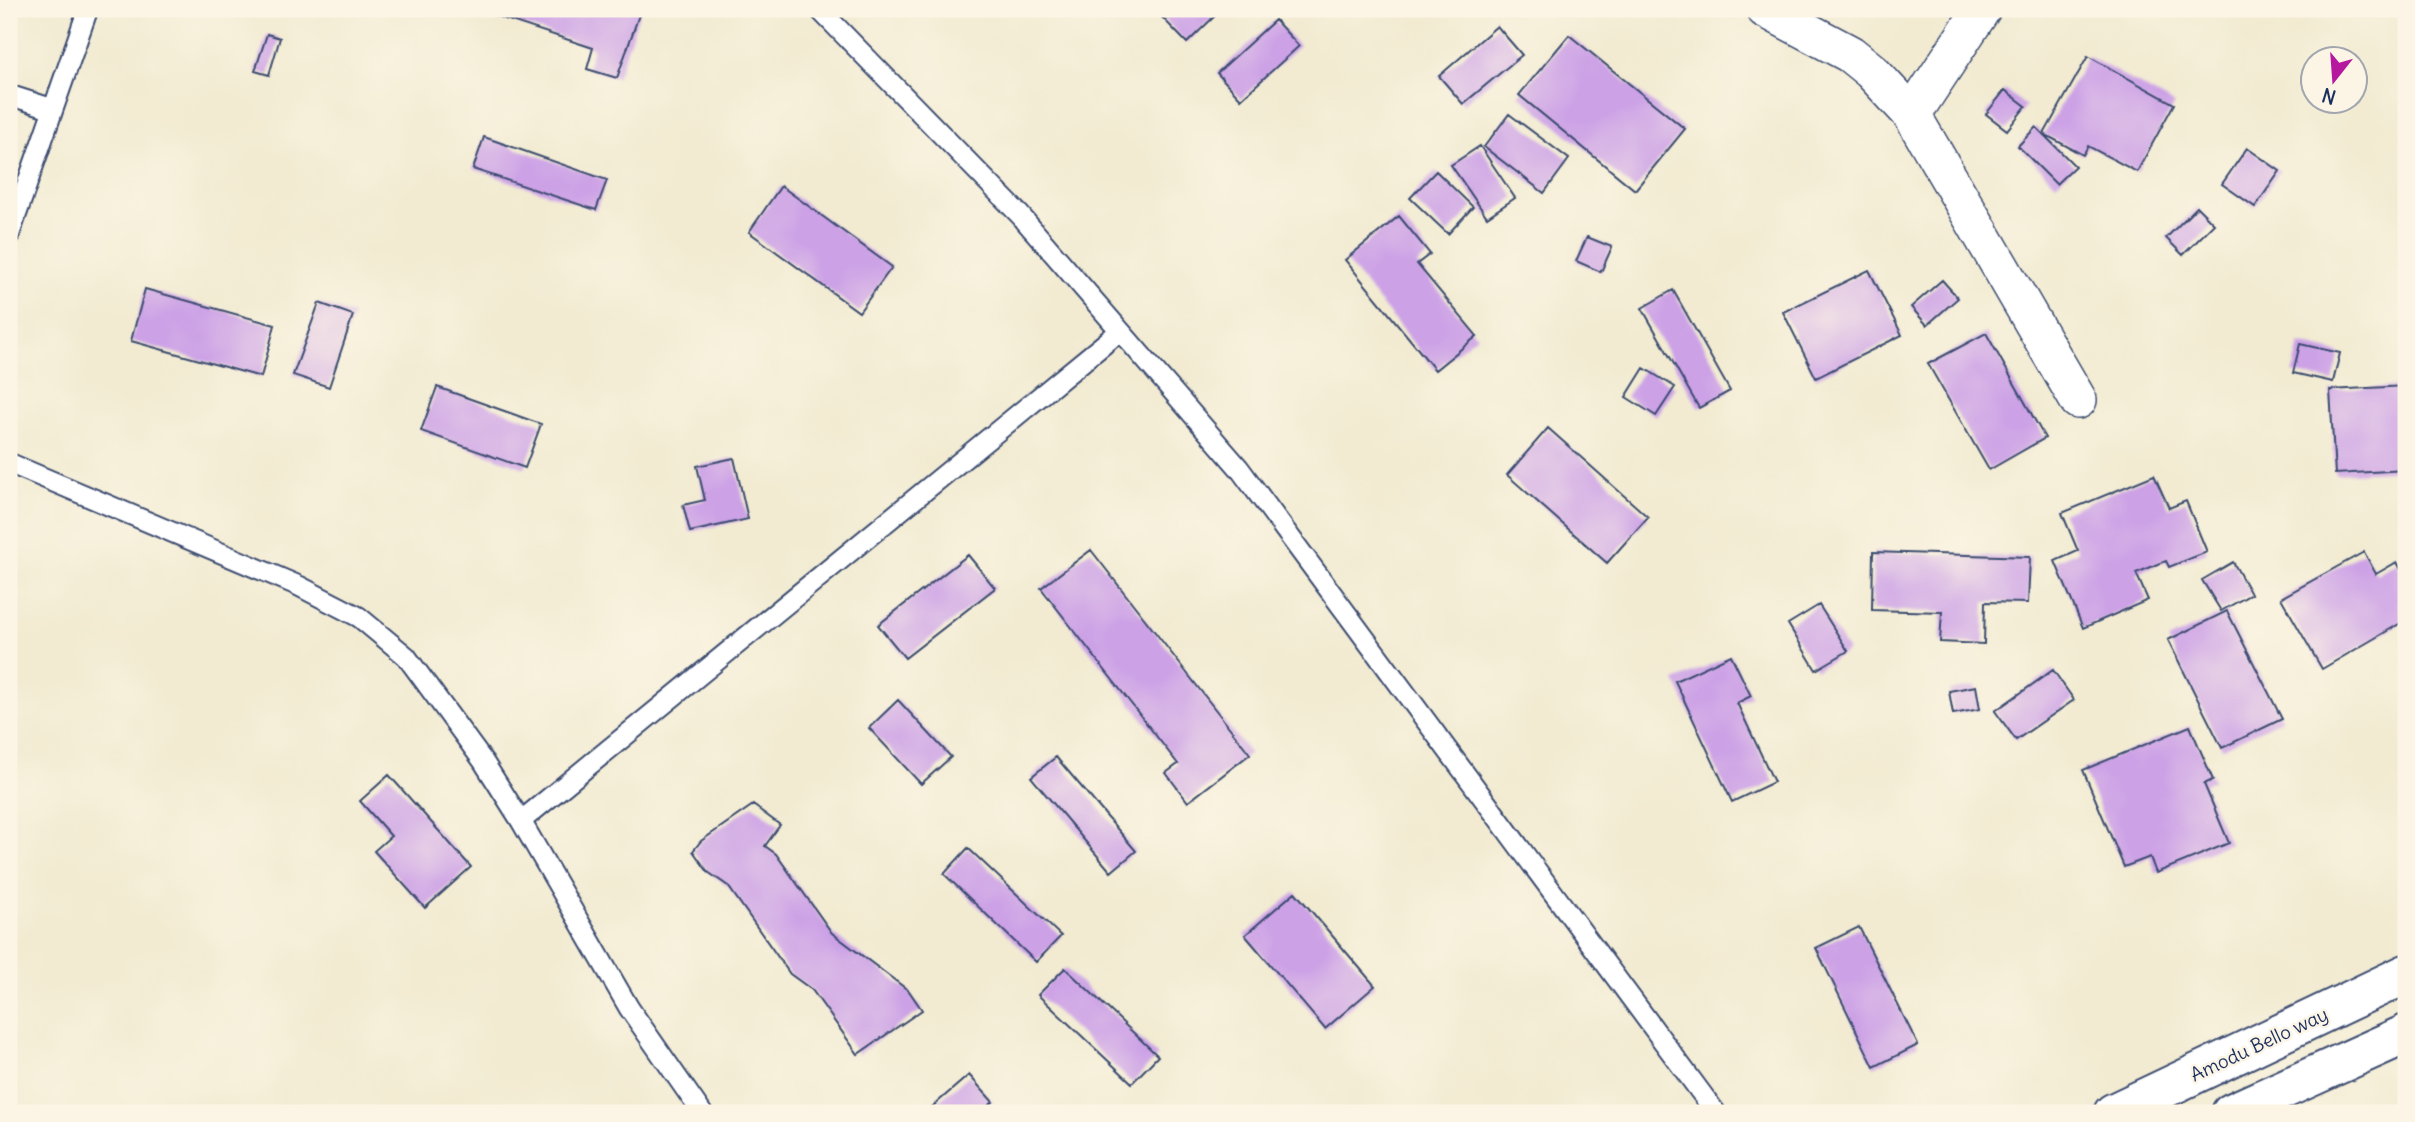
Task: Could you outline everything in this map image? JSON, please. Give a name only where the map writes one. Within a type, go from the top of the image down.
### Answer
[{"type":"main road","name":"Amodu Bello way","points":[[2113,1113],[2406,974]]},
{"type":"main road","points":[[2231,1113],[2406,1034]]},
{"type":"street","points":[[1765,9],[1850,54],[1871,71],[1912,115],[2078,400]]},
{"type":"street","points":[[1912,115],[1982,9]]},
{"type":"lane","points":[[9,236],[88,9]]},
{"type":"lane","points":[[820,9],[1020,215],[1239,468],[1716,1113]]},
{"type":"lane","points":[[9,95],[53,109]]},
{"type":"lane","points":[[521,821],[1120,331]]},
{"type":"lane","points":[[9,463],[299,586],[359,617],[406,656],[483,761],[521,821],[629,1008],[702,1113]]},
{"type":"building","points":[[475,9],[641,9],[617,78],[587,69],[593,48]]},
{"type":"building","points":[[1154,9],[1222,9],[1187,43]]},
{"type":"building","points":[[1275,20],[1299,46],[1241,99],[1217,73]]},
{"type":"building","points":[[1497,26],[1522,55],[1463,104],[1439,76]]},
{"type":"building","points":[[267,34],[280,38],[269,75],[255,71]]},
{"type":"building","points":[[1569,35],[1685,129],[1635,190],[1519,95]]},
{"type":"building","points":[[2088,56],[2174,104],[2137,172],[2088,146],[2083,155],[2044,134]]},
{"type":"building","points":[[2005,90],[2026,106],[2007,130],[1986,114]]},
{"type":"building","points":[[1509,114],[1569,159],[1544,193],[1484,147]]},
{"type":"building","points":[[2036,127],[2075,166],[2056,184],[2018,146]]},
{"type":"building","points":[[484,137],[607,180],[596,210],[473,169]]},
{"type":"building","points":[[1480,146],[1515,198],[1487,217],[1451,165]]},
{"type":"building","points":[[2247,148],[2280,171],[2255,207],[2222,184]]},
{"type":"building","points":[[1436,171],[1473,207],[1448,234],[1410,198]]},
{"type":"building","points":[[781,186],[892,267],[859,312],[749,232]]},
{"type":"building","points":[[2197,207],[2214,224],[2183,255],[2166,238]]},
{"type":"building","points":[[1399,216],[1430,254],[1417,264],[1477,336],[1435,370],[1345,260]]},
{"type":"building","points":[[1587,237],[1612,247],[1601,272],[1576,261]]},
{"type":"building","points":[[1869,270],[1902,335],[1816,378],[1783,312]]},
{"type":"building","points":[[1942,280],[1958,298],[1927,325],[1911,307]]},
{"type":"building","points":[[145,289],[275,325],[261,377],[131,341]]},
{"type":"building","points":[[1673,290],[1730,391],[1699,408],[1642,308]]},
{"type":"building","points":[[319,303],[353,315],[329,387],[293,375]]},
{"type":"building","points":[[1986,333],[2045,438],[1989,470],[1928,364]]},
{"type":"building","points":[[2300,344],[2340,353],[2333,382],[2293,373]]},
{"type":"building","points":[[1644,368],[1675,387],[1656,416],[1626,397]]},
{"type":"building","points":[[2406,386],[2406,470],[2335,474],[2330,390]]},
{"type":"building","points":[[437,387],[541,424],[525,468],[421,431]]},
{"type":"building","points":[[1548,428],[1648,517],[1607,563],[1507,475]]},
{"type":"building","points":[[734,458],[748,519],[690,532],[683,505],[705,500],[697,466]]},
{"type":"building","points":[[2154,475],[2169,508],[2186,501],[2207,552],[2169,567],[2166,561],[2136,573],[2148,600],[2083,628],[2055,561],[2078,551],[2062,513]]},
{"type":"building","points":[[1091,550],[1250,754],[1188,802],[1166,773],[1178,764],[1041,588]]},
{"type":"building","points":[[1873,552],[2030,557],[2028,603],[1985,602],[1984,644],[1940,642],[1942,612],[1872,610]]},
{"type":"building","points":[[2364,552],[2376,574],[2397,562],[2406,579],[2406,620],[2322,669],[2281,598]]},
{"type":"building","points":[[968,555],[995,588],[905,658],[878,625]]},
{"type":"building","points":[[2233,562],[2251,594],[2221,611],[2202,580]]},
{"type":"building","points":[[1819,605],[1848,651],[1816,670],[1788,624]]},
{"type":"building","points":[[2227,611],[2282,719],[2222,748],[2168,640]]},
{"type":"building","points":[[1731,655],[1751,696],[1737,703],[1774,782],[1732,802],[1675,681]]},
{"type":"building","points":[[2053,670],[2074,700],[2016,740],[1995,711]]},
{"type":"building","points":[[1976,686],[1980,709],[1953,714],[1949,691]]},
{"type":"building","points":[[898,700],[951,757],[921,784],[869,728]]},
{"type":"building","points":[[2190,726],[2213,780],[2204,784],[2229,843],[2156,873],[2150,857],[2124,867],[2083,770]]},
{"type":"building","points":[[1056,757],[1136,851],[1111,872],[1031,777]]},
{"type":"building","points":[[389,775],[471,867],[425,908],[374,851],[391,836],[360,801]]},
{"type":"building","points":[[753,805],[780,825],[765,846],[776,854],[832,933],[909,991],[922,1010],[858,1054],[812,990],[790,974],[728,886],[708,872],[693,851],[701,841]]},
{"type":"building","points":[[968,848],[1061,936],[1036,962],[944,874]]},
{"type":"building","points":[[1295,892],[1375,986],[1325,1029],[1245,935]]},
{"type":"building","points":[[1859,927],[1918,1045],[1874,1067],[1816,948]]},
{"type":"building","points":[[1065,968],[1158,1056],[1132,1083],[1038,995]]},
{"type":"building","points":[[969,1075],[993,1102],[981,1113],[925,1113]]}]
